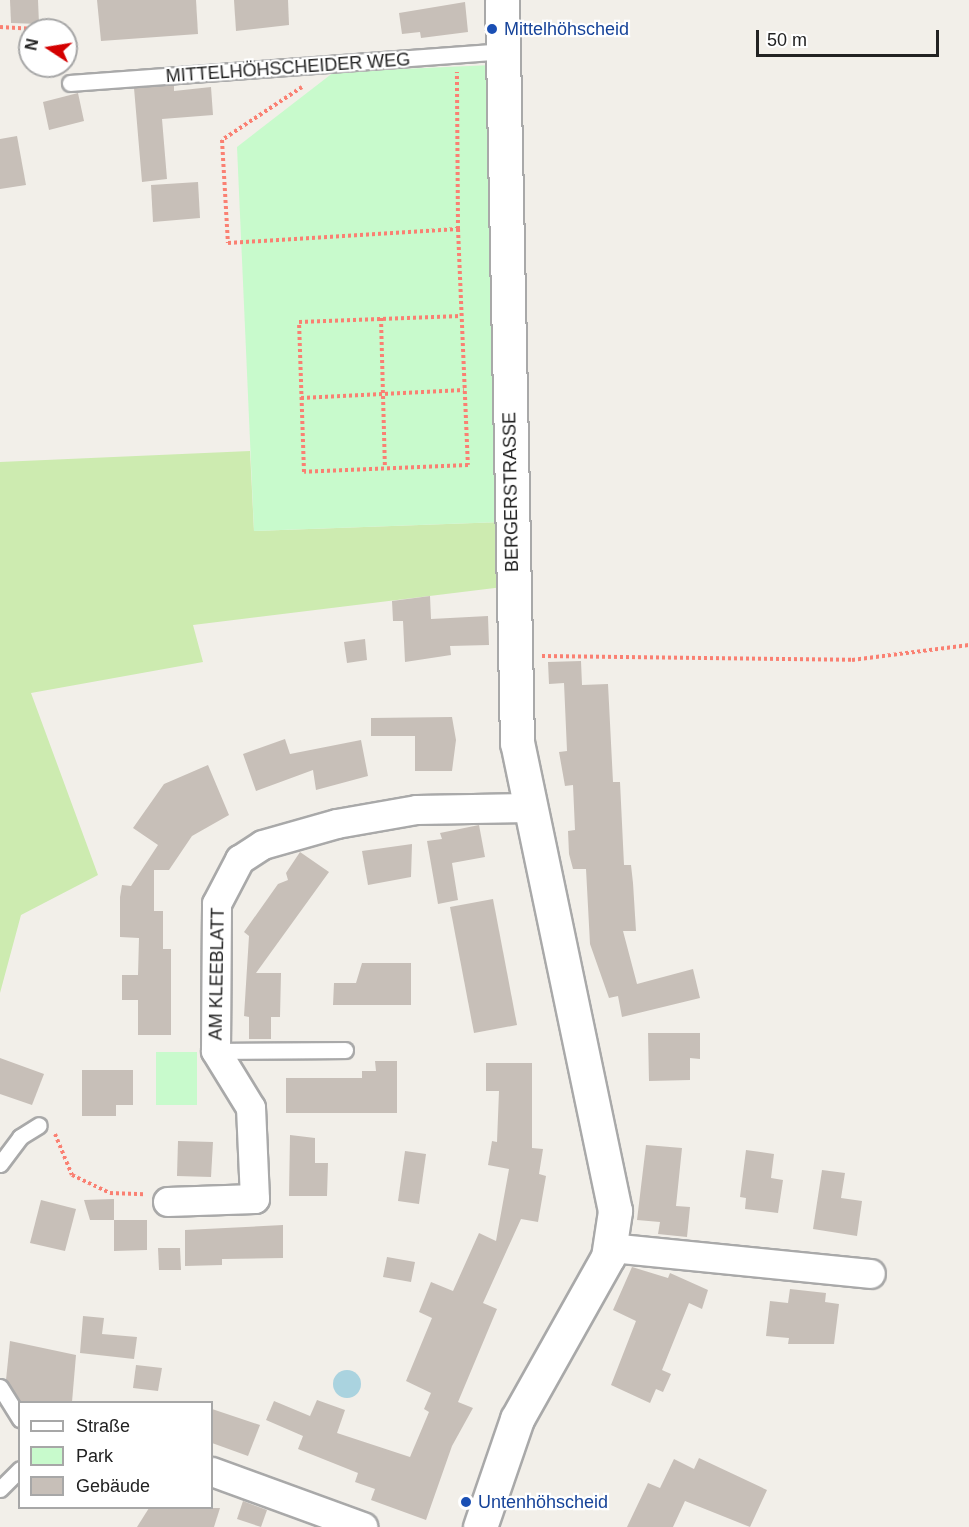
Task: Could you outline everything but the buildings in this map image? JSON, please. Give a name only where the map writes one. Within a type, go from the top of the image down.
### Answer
[{"type":"street","name":"BERGERSTRASSE","points":[[502,0],[505,51],[517,743],[528,808],[565,980],[611,1179],[611,1248]]},
{"type":"street","name":"AM KLEEBLATT","points":[[168,1202],[255,1199],[251,1108],[216,1051],[217,904],[240,860],[263,845],[337,824],[417,810],[528,808]]},
{"type":"street","points":[[480,1527],[517,1419],[611,1248],[871,1274]]},
{"type":"street","points":[[213,1472],[363,1527]]},
{"type":"lane","name":"MITTELHÖHSCHEIDER WEG","points":[[70,83],[332,66],[505,51]]},
{"type":"lane","points":[[216,1051],[345,1050]]},
{"type":"lane","points":[[0,1164],[20,1137],[39,1125]]},
{"type":"lane","points":[[0,1387],[18,1416]]},
{"type":"lane","points":[[0,1489],[18,1471]]},
{"type":"path","points":[[0,27],[18,28]]},
{"type":"path","points":[[457,56],[458,229],[468,465],[304,471],[299,322],[461,316]]},
{"type":"path","points":[[332,66],[222,140],[228,243],[458,229]]},
{"type":"path","points":[[381,318],[385,468]]},
{"type":"path","points":[[301,398],[464,390]]},
{"type":"path","points":[[514,657],[619,653],[862,660],[969,645]]},
{"type":"path","points":[[39,1125],[61,1139],[72,1175],[110,1193],[153,1194],[168,1202]]},
{"type":"green space","points":[[492,65],[502,522],[254,531],[237,147],[334,72]]},
{"type":"green space","points":[[250,451],[254,531],[502,522],[503,587],[193,625],[203,662],[31,693],[98,875],[21,915],[0,993],[0,462]]},
{"type":"green space","points":[[156,1052],[197,1052],[197,1105],[156,1105]]},
{"type":"water","points":[[347,1370],[357,1374],[361,1384],[357,1394],[347,1398],[337,1394],[333,1384],[337,1374]]},
{"type":"place","name":"Mittelhöhscheid","points":[[492,29]]},
{"type":"place","name":"Untenhöhscheid","points":[[466,1502]]}]
